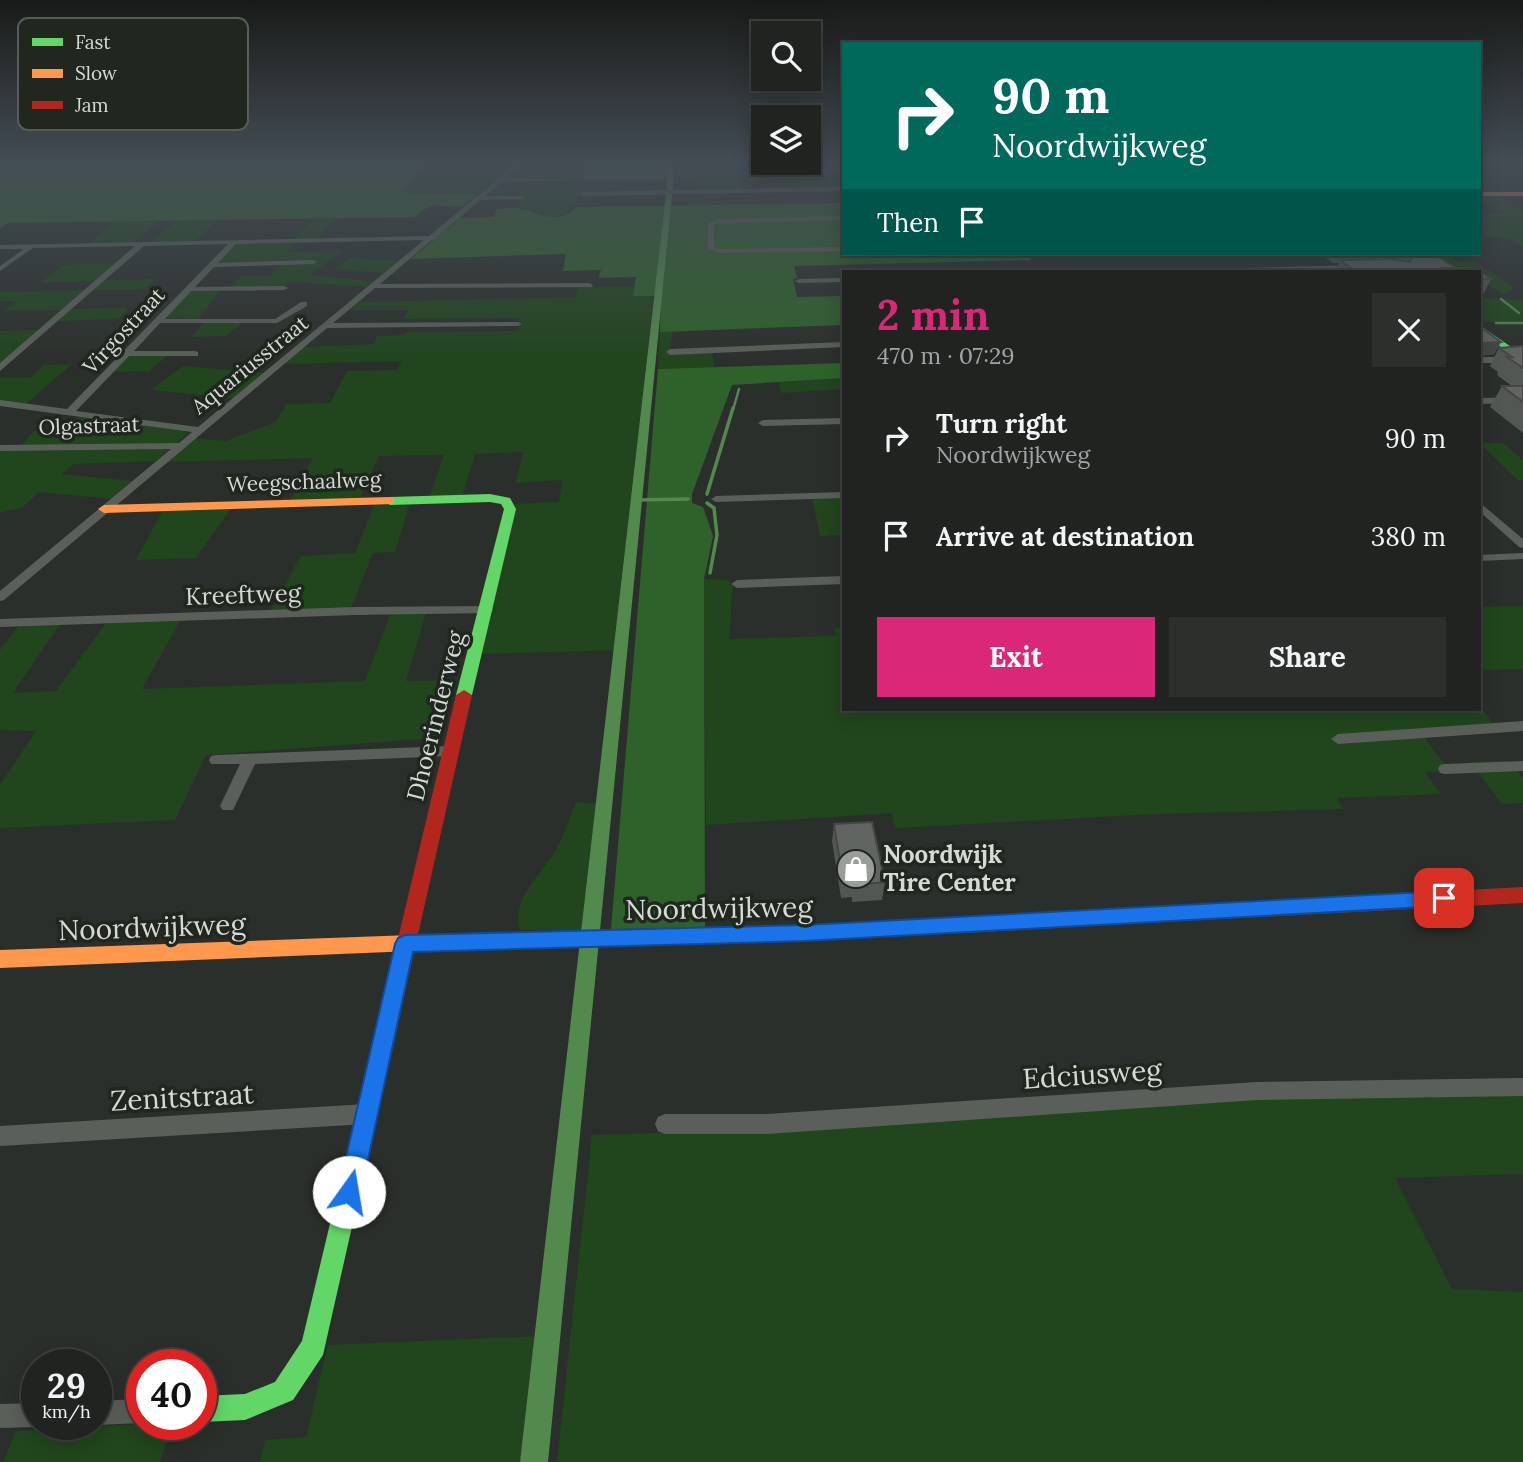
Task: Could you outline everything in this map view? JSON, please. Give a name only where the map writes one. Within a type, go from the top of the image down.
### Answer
[{"type":"street","name":"Aquariusstraat","points":[[0,597],[198,430],[443,230]]},
{"type":"street","points":[[714,230],[714,250],[842,249]]},
{"type":"street","points":[[0,247],[434,238]]},
{"type":"street","name":"Virgostraat","points":[[69,413],[234,242]]},
{"type":"street","points":[[0,368],[142,244]]},
{"type":"street","points":[[0,269],[32,246]]},
{"type":"street","points":[[211,265],[313,262]]},
{"type":"street","points":[[1236,270],[1382,265]]},
{"type":"street","points":[[799,281],[842,280]]},
{"type":"street","points":[[374,286],[589,285]]},
{"type":"street","points":[[187,289],[284,288]]},
{"type":"street","points":[[158,321],[277,321],[304,304]]},
{"type":"street","points":[[326,326],[518,324]]},
{"type":"street","points":[[1481,329],[1523,359]]},
{"type":"street","points":[[670,352],[842,344]]},
{"type":"street","points":[[129,353],[195,354]]},
{"type":"street","points":[[1481,360],[1523,359]]},
{"type":"street","points":[[1481,401],[1523,400]]},
{"type":"street","points":[[0,403],[198,430]]},
{"type":"street","points":[[763,424],[842,421]]},
{"type":"street","name":"Olgastraat","points":[[0,448],[179,446]]},
{"type":"street","points":[[716,499],[842,495]]},
{"type":"street","name":"Weegschaalweg","points":[[104,509],[490,498],[506,501]]},
{"type":"street","name":"Dhoerinderweg","points":[[217,1408],[245,1407],[284,1391],[314,1346],[450,751],[510,509],[506,501]]},
{"type":"street","points":[[1481,507],[1523,545]]},
{"type":"street","points":[[1481,558],[1523,556]]},
{"type":"street","points":[[737,584],[842,580]]},
{"type":"street","name":"Kreeftweg","points":[[0,623],[355,611],[487,610]]},
{"type":"street","points":[[1338,739],[1523,726]]},
{"type":"street","points":[[216,760],[450,751]]},
{"type":"street","points":[[228,806],[250,758]]},
{"type":"street","points":[[1445,769],[1523,766]]},
{"type":"street","name":"Noordwijkweg","points":[[0,959],[575,937],[805,933],[1523,895]]},
{"type":"street","name":"Edciusweg","points":[[665,1124],[766,1124],[1257,1091],[1523,1087]]},
{"type":"street","name":"Zenitstraat","points":[[0,1136],[367,1114]]},
{"type":"street","points":[[0,1416],[21,1415]]},
{"type":"green space","points":[[105,230],[147,230],[133,243],[88,244]]},
{"type":"green space","points":[[165,230],[207,230],[195,242],[152,242]]},
{"type":"green space","points":[[303,230],[324,230],[316,240],[294,240]]},
{"type":"green space","points":[[445,230],[842,230],[842,256],[1029,256],[1031,260],[794,266],[797,278],[793,279],[797,297],[842,296],[842,325],[660,332],[661,296],[633,296],[636,277],[599,278],[601,270],[563,271],[566,254],[411,259]]},
{"type":"green space","points":[[1481,230],[1523,230],[1523,247],[1509,238],[1481,238]]},
{"type":"green space","points":[[295,242],[287,252],[342,251],[310,275],[377,282],[370,287],[290,282],[283,287],[231,288],[241,276],[271,276],[280,264],[216,263],[238,244]]},
{"type":"green space","points":[[1439,256],[1448,256],[1457,261],[1475,261],[1514,287],[1507,294],[1502,294],[1481,279],[1481,270],[1462,270]]},
{"type":"green space","points":[[351,258],[398,261],[383,273],[336,269]]},
{"type":"green space","points":[[116,263],[96,281],[41,282],[63,265]]},
{"type":"green space","points":[[155,279],[145,289],[92,290],[103,280]]},
{"type":"green space","points":[[635,286],[634,296],[653,296],[618,650],[481,654],[515,504],[559,502],[562,480],[516,483],[523,452],[475,454],[462,497],[429,498],[444,455],[379,456],[359,500],[289,502],[313,458],[164,462],[193,438],[226,441],[275,422],[287,404],[330,403],[347,371],[397,370],[402,361],[283,364],[304,347],[374,344],[377,336],[405,335],[406,332],[515,331],[522,324],[518,323],[519,318],[403,319],[408,310],[350,310],[360,302],[575,297],[579,287]]},
{"type":"green space","points":[[222,289],[198,319],[163,318],[190,290]]},
{"type":"green space","points":[[85,290],[63,310],[4,311],[16,301],[0,301],[0,292]]},
{"type":"green space","points":[[1481,298],[1523,300],[1523,322],[1485,322],[1481,319]]},
{"type":"green space","points":[[129,308],[118,319],[57,321],[69,309]]},
{"type":"green space","points":[[205,321],[245,321],[225,336],[191,337]]},
{"type":"green space","points":[[39,330],[0,365],[0,331]]},
{"type":"green space","points":[[660,332],[673,332],[669,353],[712,351],[714,367],[658,369]]},
{"type":"green space","points":[[169,354],[149,371],[114,372],[129,355]]},
{"type":"green space","points":[[842,363],[842,378],[732,385],[692,494],[692,503],[703,507],[713,536],[704,579],[705,928],[611,929],[658,369]]},
{"type":"green space","points":[[72,364],[26,404],[0,401],[0,378],[31,377],[44,365]]},
{"type":"green space","points":[[183,366],[264,373],[234,398],[151,390]]},
{"type":"green space","points":[[842,378],[842,389],[781,393],[779,382]]},
{"type":"green space","points":[[80,417],[183,430],[187,434],[176,443],[21,446],[34,431],[57,430]]},
{"type":"green space","points":[[1481,443],[1503,443],[1523,460],[1523,480],[1518,480]]},
{"type":"green space","points":[[172,447],[155,461],[74,464],[61,474],[132,481],[111,499],[39,492],[22,508],[0,512],[0,449]]},
{"type":"green space","points":[[842,497],[842,535],[820,536],[812,498]]},
{"type":"green space","points":[[410,502],[395,552],[373,553],[351,608],[270,612],[301,556],[355,553],[375,503]]},
{"type":"green space","points":[[231,508],[196,558],[136,560],[163,510]]},
{"type":"green space","points":[[704,579],[729,580],[730,585],[733,585],[729,639],[836,636],[834,628],[842,628],[842,711],[1481,711],[1481,708],[1499,731],[1422,735],[1450,771],[1425,772],[1441,794],[1337,798],[1343,809],[1157,814],[895,828],[892,813],[706,825]]},
{"type":"green space","points":[[1523,606],[1523,669],[1481,670],[1481,607]]},
{"type":"green space","points":[[426,613],[406,681],[452,680],[437,738],[206,755],[175,820],[0,828],[0,785],[36,731],[0,730],[0,650],[19,625],[60,624],[13,693],[56,691],[106,623],[180,621],[142,689],[365,681],[390,615]]},
{"type":"green space","points":[[1509,761],[1523,778],[1523,803],[1502,804],[1470,762]]},
{"type":"green space","points":[[576,802],[602,804],[586,930],[520,930],[518,919],[523,898],[558,847]]},
{"type":"green space","points":[[1523,1094],[1523,1174],[1395,1178],[1452,1289],[1523,1292],[1523,1462],[557,1462],[592,1135],[768,1130],[1295,1096]]},
{"type":"green space","points":[[541,1336],[525,1462],[260,1462],[265,1440],[306,1437],[328,1345]]},
{"type":"green space","points":[[126,1425],[126,1440],[167,1440],[160,1462],[3,1462],[16,1431],[21,1431],[21,1440],[112,1440],[112,1426]]},
{"type":"building","points":[[1410,256],[1437,256],[1456,268],[1354,270],[1340,260],[1392,259],[1410,262]]},
{"type":"building","points":[[1442,268],[1477,270],[1445,270]]},
{"type":"building","points":[[1481,272],[1491,279],[1481,279]]},
{"type":"building","points":[[1481,327],[1501,342],[1481,341]]},
{"type":"building","points":[[1523,346],[1523,368],[1499,348]]},
{"type":"building","points":[[1502,386],[1523,386],[1523,402]]},
{"type":"building","name":"Noordwijk Tire Center","points":[[872,822],[885,882],[854,885],[853,880],[843,881],[834,824]]},
{"type":"waterway","points":[[534,1462],[665,230]]},
{"type":"waterway","points":[[1501,299],[1519,313]]},
{"type":"waterway","points":[[1496,323],[1523,323]]},
{"type":"waterway","points":[[733,410],[739,389]]},
{"type":"waterway","points":[[707,494],[733,408]]},
{"type":"waterway","points":[[637,500],[688,499]]},
{"type":"waterway","points":[[707,503],[714,508],[717,535],[710,573]]},
{"type":"traffic: fast","points":[[1481,329],[1523,359]]},
{"type":"traffic: fast","points":[[390,501],[490,498],[506,501],[510,509],[464,695]]},
{"type":"traffic: fast","points":[[438,942],[805,933],[1016,922]]},
{"type":"traffic: fast","points":[[217,1408],[245,1407],[284,1391],[314,1346],[391,1010]]},
{"type":"traffic: slow","points":[[1378,256],[1398,270]]},
{"type":"traffic: slow","points":[[104,509],[390,501]]},
{"type":"traffic: slow","points":[[0,959],[438,942]]},
{"type":"traffic: jam","points":[[391,1010],[464,695]]},
{"type":"traffic: jam","points":[[1016,922],[1523,895]]},
{"type":"place","name":"Noordwijk Tire Center","points":[[856,869]]},
{"type":"route","points":[[349,1192],[405,944],[615,936],[805,933],[1444,898]]}]
